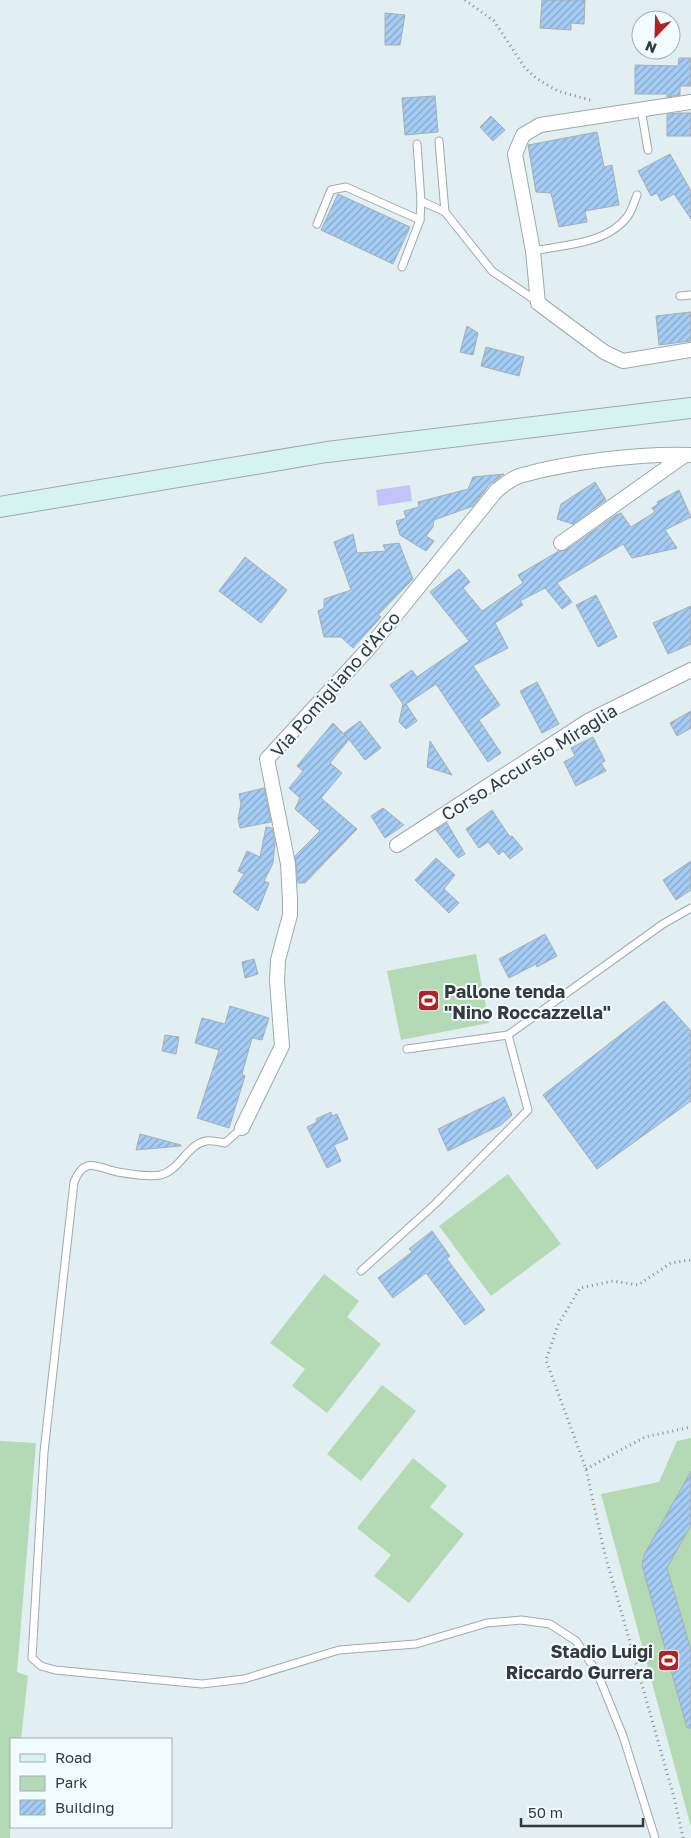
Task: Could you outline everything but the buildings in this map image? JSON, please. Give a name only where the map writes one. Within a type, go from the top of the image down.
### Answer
[{"type":"main road","points":[[0,507],[303,455],[691,408]]},
{"type":"street","points":[[691,102],[640,108],[540,125],[523,135],[515,154],[533,251],[538,302],[604,352],[623,361],[691,350]]},
{"type":"street","points":[[561,543],[688,455]]},
{"type":"street","name":"Via Pomigliano d'Arco","points":[[242,1128],[282,1046],[277,981],[278,960],[290,916],[290,900],[288,864],[267,759],[369,648],[497,490],[508,481],[519,476],[582,463],[688,455]]},
{"type":"street","name":"Corso Accursio Miraglia","points":[[397,845],[588,721],[691,670]]},
{"type":"lane","points":[[640,108],[648,150]]},
{"type":"lane","points":[[439,141],[445,212]]},
{"type":"lane","points":[[402,267],[420,220],[417,144]]},
{"type":"lane","points":[[317,224],[332,190],[346,187],[420,220]]},
{"type":"lane","points":[[533,251],[592,240],[611,230],[627,217],[637,195]]},
{"type":"lane","points":[[420,201],[445,212],[492,271],[538,302]]},
{"type":"lane","points":[[680,296],[691,295]]},
{"type":"lane","points":[[407,1048],[508,1035],[662,924],[691,908]]},
{"type":"lane","points":[[362,1271],[435,1204],[528,1110],[508,1035]]},
{"type":"lane","points":[[242,1128],[225,1143],[206,1141],[193,1147],[177,1165],[161,1175],[117,1172],[98,1165],[90,1165],[79,1171],[74,1182],[44,1452],[32,1658],[41,1666],[55,1670],[202,1684],[244,1679],[339,1650],[416,1644],[487,1623],[521,1620],[550,1624],[576,1641],[597,1672],[623,1736],[655,1838]]},
{"type":"path","points":[[465,0],[494,21],[525,68],[537,79],[558,91],[596,102]]},
{"type":"path","points":[[683,1838],[675,1801],[604,1551],[586,1469],[546,1360],[558,1324],[580,1288],[613,1281],[638,1286],[671,1263],[691,1260]]},
{"type":"path","points":[[586,1469],[645,1437],[691,1427]]},
{"type":"green space","points":[[476,954],[489,1023],[401,1040],[387,971]]},
{"type":"green space","points":[[508,1174],[561,1244],[491,1296],[439,1226]]},
{"type":"green space","points":[[324,1274],[359,1301],[347,1317],[381,1344],[327,1413],[292,1386],[305,1369],[270,1343]]},
{"type":"green space","points":[[382,1385],[416,1411],[361,1481],[327,1454]]},
{"type":"green space","name":"Stadio Luigi Riccardo Gurrera","points":[[691,1438],[691,1827],[601,1494],[659,1482],[677,1441]]},
{"type":"green space","points":[[0,1441],[36,1443],[17,1672],[28,1676],[21,1738],[10,1738],[10,1838],[0,1838]]},
{"type":"green space","points":[[413,1458],[447,1486],[430,1507],[464,1534],[409,1603],[374,1576],[391,1555],[357,1528]]},
{"type":"water","points":[[410,485],[412,501],[378,506],[376,490]]},
{"type":"place","name":"Pallone tenda \"Nino Roccazzella\"","points":[[428,1001]]},
{"type":"place","name":"Stadio Luigi Riccardo Gurrera","points":[[669,1661]]}]
